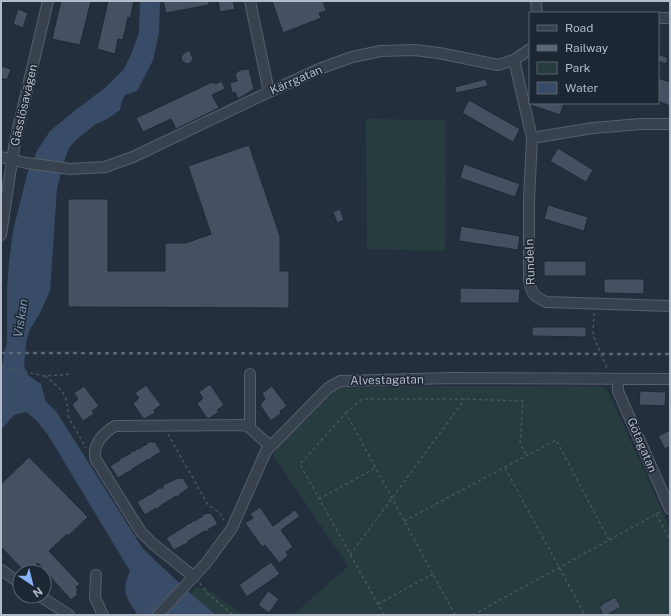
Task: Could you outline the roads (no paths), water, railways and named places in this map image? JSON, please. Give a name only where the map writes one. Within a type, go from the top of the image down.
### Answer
[{"type":"street","name":"Gässlösavägen","points":[[1,235],[12,159],[26,91],[48,1]]},
{"type":"street","points":[[250,1],[269,92]]},
{"type":"street","points":[[536,1],[537,12]]},
{"type":"street","points":[[659,18],[670,18]]},
{"type":"street","name":"Kärrgatan","points":[[1,157],[27,163],[70,169],[105,167],[133,157],[318,69],[352,57],[381,51],[414,50],[433,52],[498,65],[514,60],[529,50]]},
{"type":"street","name":"Rundeln","points":[[514,60],[532,138],[529,208],[529,279],[531,291],[536,298],[546,302],[670,306]]},
{"type":"street","points":[[532,138],[593,128],[640,124],[670,124]]},
{"type":"street","points":[[250,374],[250,428]]},
{"type":"street","name":"Alvestagatan","points":[[158,615],[207,562],[232,528],[262,459],[270,446],[328,388],[340,381],[452,378],[618,380],[670,379]]},
{"type":"street","name":"Götagatan","points":[[618,380],[618,391],[670,508]]},
{"type":"street","points":[[194,576],[152,543],[141,532],[96,460],[94,450],[108,430],[115,426],[244,425],[250,428],[270,446]]},
{"type":"street","points":[[1,570],[12,578]]},
{"type":"street","points":[[96,575],[95,598],[103,615]]},
{"type":"street","points":[[52,604],[69,615]]},
{"type":"water","name":"Viskan","points":[[140,1],[160,1],[159,33],[153,60],[137,91],[125,95],[120,110],[107,119],[94,125],[77,139],[69,148],[57,188],[50,291],[40,313],[29,331],[26,343],[24,366],[28,375],[41,384],[46,402],[56,411],[143,549],[216,615],[138,615],[130,604],[125,589],[130,571],[48,435],[36,420],[26,412],[14,415],[1,430],[1,370],[7,341],[7,289],[9,263],[13,231],[28,171],[37,151],[50,131],[106,87],[124,69],[133,50],[139,32]]},
{"type":"railway","points":[[1,353],[670,354]]}]
